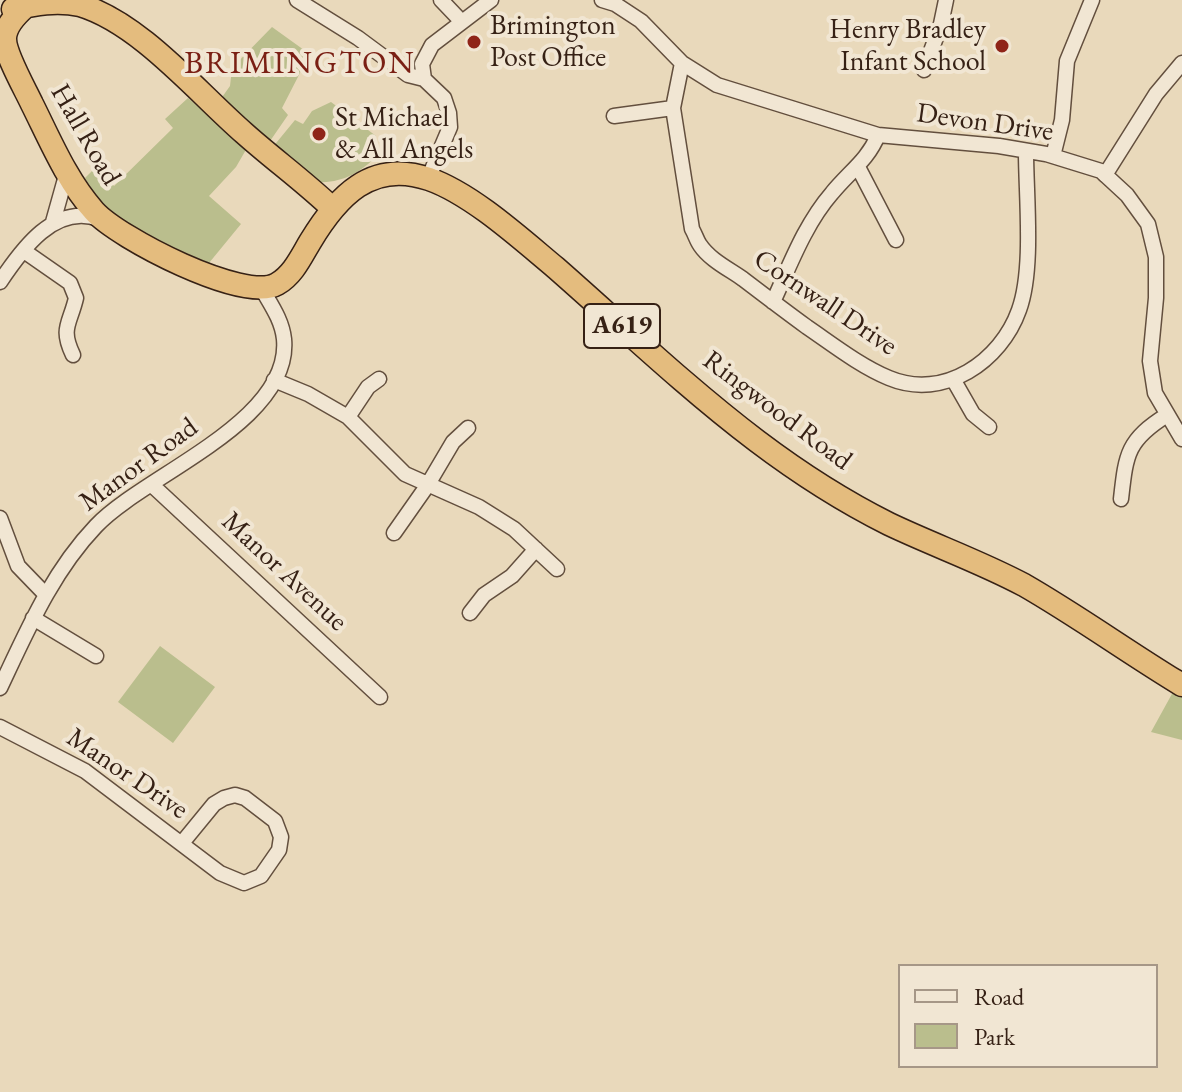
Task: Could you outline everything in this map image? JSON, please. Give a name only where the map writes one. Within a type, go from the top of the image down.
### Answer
[{"type":"highway","points":[[0,12],[42,2],[71,4],[112,20],[155,52],[333,209]]},
{"type":"highway","name":"Hall Road","points":[[25,7],[8,27],[3,45],[67,171],[90,207],[103,221],[124,235],[177,262],[243,287],[262,289]]},
{"type":"highway","name":"Ringwood Road","points":[[301,182],[330,187],[356,185],[395,174],[428,179],[457,193],[512,231],[736,423],[812,480],[885,521],[1023,585],[1182,685]]},
{"type":"highway","points":[[262,289],[276,285],[290,274],[333,209],[356,185]]},
{"type":"street","points":[[297,0],[358,38],[408,75],[424,79],[444,98],[450,127],[428,179]]},
{"type":"street","points":[[441,0],[462,22]]},
{"type":"street","points":[[424,79],[422,64],[432,45],[491,0]]},
{"type":"street","name":"Devon Drive","points":[[602,0],[615,4],[641,21],[682,63],[717,85],[878,135],[999,146],[1053,156],[1101,171],[1127,195],[1148,224],[1156,257],[1150,361],[1155,393],[1182,439]]},
{"type":"street","points":[[924,70],[941,24],[946,0]]},
{"type":"street","points":[[1053,156],[1062,120],[1067,61],[1092,0]]},
{"type":"street","name":"Cornwall Drive","points":[[682,63],[673,108],[692,229],[700,246],[845,353],[891,379],[925,385],[953,379],[976,369],[994,353],[1019,310],[1027,264],[1026,152]]},
{"type":"street","points":[[1105,175],[1156,94],[1182,63]]},
{"type":"street","points":[[614,116],[673,108]]},
{"type":"street","points":[[773,302],[811,223],[833,191],[865,159],[878,135]]},
{"type":"street","points":[[858,167],[896,240]]},
{"type":"street","points":[[53,222],[67,171]]},
{"type":"street","points":[[0,282],[24,251],[53,222],[78,215],[103,221]]},
{"type":"street","points":[[24,251],[70,283],[76,298],[65,328],[65,339],[73,355]]},
{"type":"street","name":"Manor Road","points":[[0,688],[46,595],[62,569],[98,524],[125,501],[252,413],[274,380],[284,342],[280,321],[262,289]]},
{"type":"street","points":[[348,417],[368,387],[379,379]]},
{"type":"street","points":[[953,379],[973,414],[989,427]]},
{"type":"street","points":[[274,380],[308,394],[348,417],[405,474],[479,507],[514,529],[557,569]]},
{"type":"street","points":[[1121,499],[1129,452],[1146,428],[1167,415]]},
{"type":"street","points":[[394,533],[453,442],[468,428]]},
{"type":"street","name":"Manor Avenue","points":[[152,485],[380,697]]},
{"type":"street","points":[[0,518],[18,566],[46,595]]},
{"type":"street","points":[[470,613],[484,595],[512,576],[536,549]]},
{"type":"street","points":[[33,618],[96,656]]},
{"type":"street","name":"Manor Drive","points":[[0,727],[85,771],[220,873],[244,883],[261,876],[279,850],[281,837],[275,821],[245,798],[235,795],[214,804],[182,843]]},
{"type":"green space","points":[[272,27],[304,50],[300,73],[282,108],[288,115],[268,144],[220,100],[230,86],[232,68]]},
{"type":"green space","points":[[188,98],[247,148],[236,167],[209,196],[241,224],[209,263],[157,241],[104,210],[85,178],[93,170],[95,173],[100,169],[114,186],[173,128],[165,119]]},
{"type":"green space","points":[[331,102],[376,136],[375,158],[345,178],[309,182],[272,148],[295,120],[303,124],[312,111]]},
{"type":"green space","points":[[160,646],[215,687],[173,743],[118,702]]},
{"type":"green space","points":[[1173,692],[1182,696],[1182,740],[1151,732]]},
{"type":"place","name":"Brimington Post Office","points":[[474,42]]},
{"type":"place","name":"Henry Bradley Infant School","points":[[1002,46]]},
{"type":"place","name":"St Michael & All Angels","points":[[319,134]]},
{"type":"district","name":"BRIMINGTON","points":[[300,64]]}]
